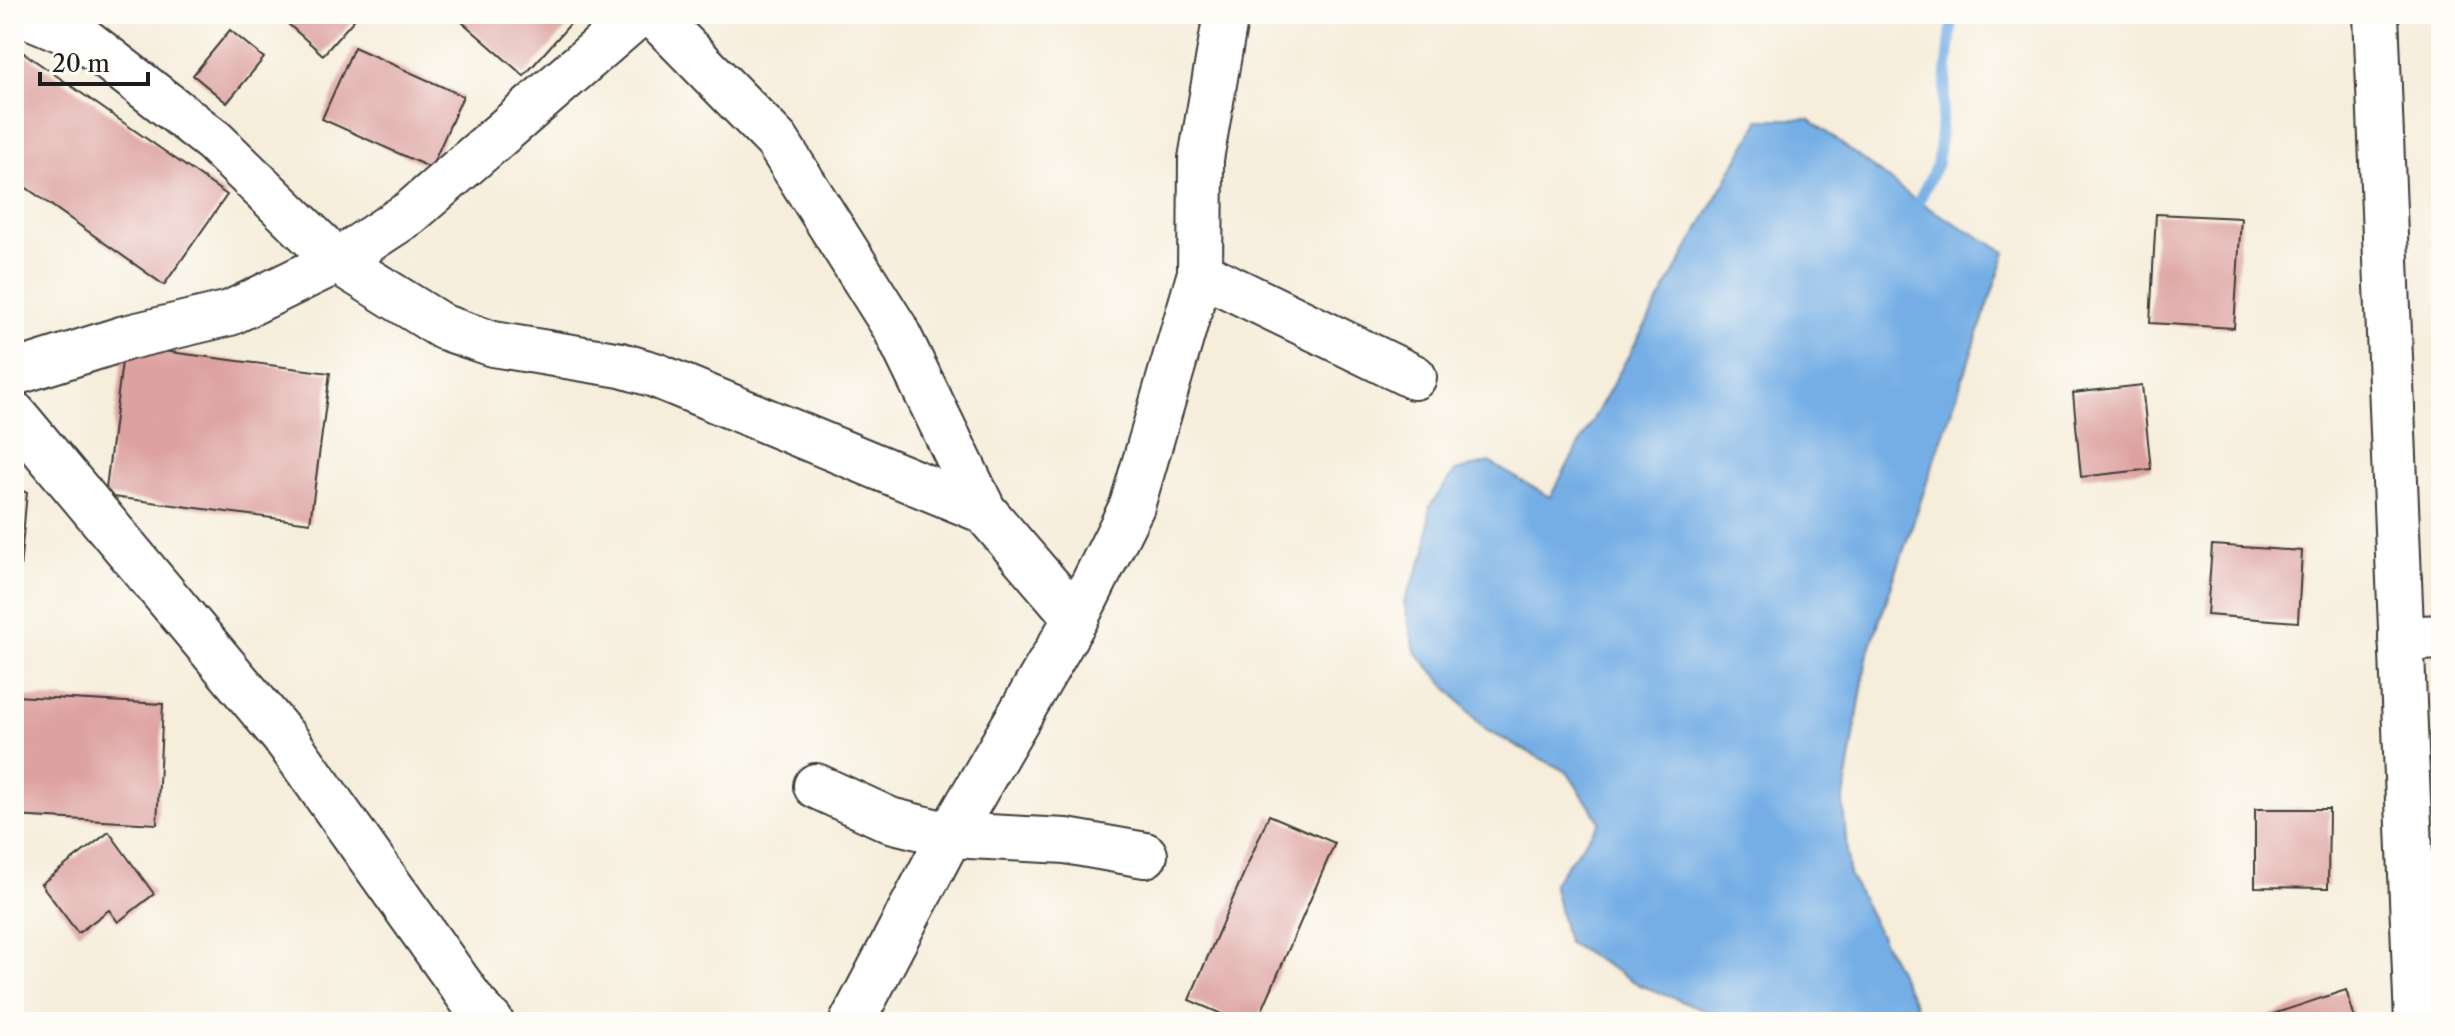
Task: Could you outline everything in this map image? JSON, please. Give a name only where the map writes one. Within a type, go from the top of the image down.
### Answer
[{"type":"street","points":[[24,14],[90,26],[337,261],[443,327],[493,344],[621,365],[655,375],[984,511]]},
{"type":"street","points":[[14,373],[125,338],[230,313],[337,261],[410,213],[639,14]]},
{"type":"street","points":[[653,14],[777,141],[895,328],[984,511],[1076,618]]},
{"type":"street","points":[[852,1022],[950,835],[1076,618],[1132,506],[1200,273],[1201,159],[1226,14]]},
{"type":"street","points":[[2376,14],[2421,638],[2417,1022]]},
{"type":"street","points":[[1200,273],[1414,377]]},
{"type":"street","points":[[14,414],[288,742],[475,1005],[491,1022]]},
{"type":"street","points":[[816,786],[890,820],[950,835],[1066,841],[1145,855]]},
{"type":"water","points":[[1760,119],[1809,119],[1918,202],[2006,252],[1867,657],[1843,804],[1849,874],[1924,1022],[1735,1022],[1640,985],[1567,942],[1553,883],[1600,822],[1567,772],[1484,729],[1415,651],[1404,602],[1426,551],[1430,506],[1455,471],[1489,462],[1550,497]]},
{"type":"building","points":[[277,14],[359,14],[323,55]]},
{"type":"building","points":[[453,14],[579,14],[524,76]]},
{"type":"building","points":[[230,30],[264,58],[227,103],[193,75]]},
{"type":"building","points":[[14,46],[227,195],[164,285],[14,179]]},
{"type":"building","points":[[354,47],[463,96],[431,168],[322,119]]},
{"type":"building","points":[[2156,214],[2241,218],[2234,328],[2150,323]]},
{"type":"building","points":[[124,346],[330,373],[310,523],[105,496]]},
{"type":"building","points":[[2142,385],[2151,469],[2081,477],[2073,393]]},
{"type":"building","points":[[14,491],[27,492],[18,591],[14,590]]},
{"type":"building","points":[[2212,545],[2302,551],[2298,622],[2207,615]]},
{"type":"building","points":[[14,696],[163,704],[157,824],[14,816]]},
{"type":"building","points":[[2255,809],[2329,809],[2328,888],[2255,887]]},
{"type":"building","points":[[1269,815],[1335,843],[1257,1022],[1240,1022],[1189,1000]]},
{"type":"building","points":[[109,832],[154,894],[118,922],[109,910],[78,933],[41,884]]},
{"type":"building","points":[[2346,990],[2356,1022],[2262,1022],[2261,1018]]},
{"type":"waterway","points":[[1912,215],[1937,164],[1953,14]]}]
